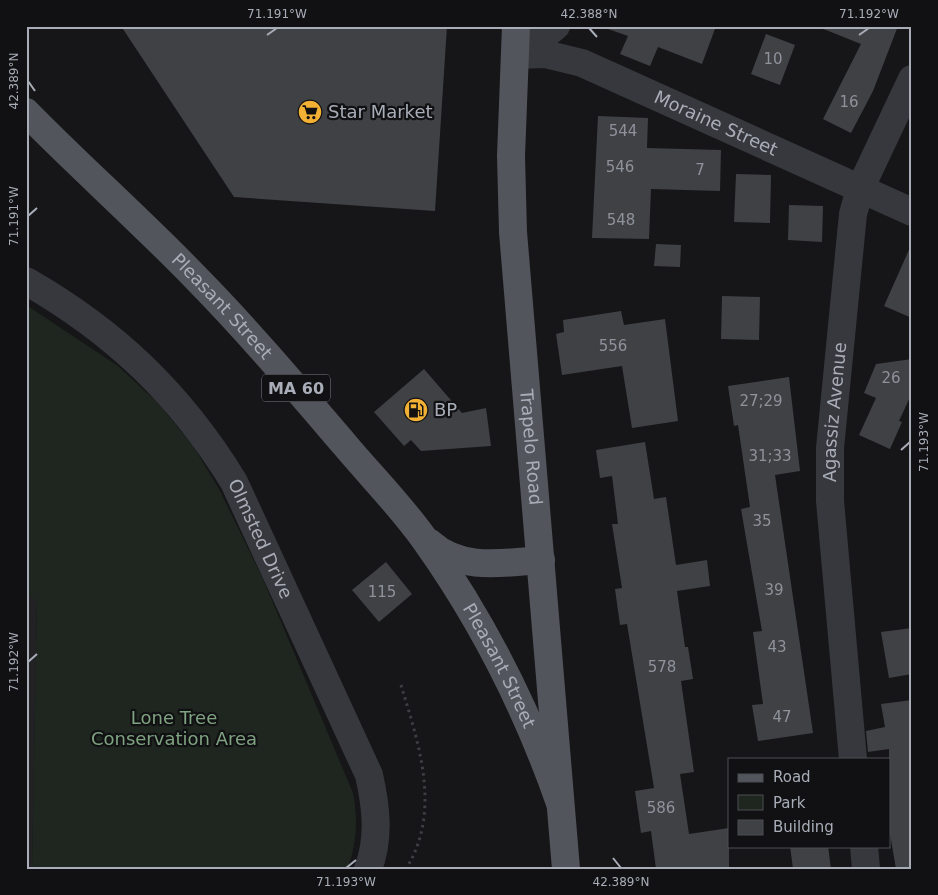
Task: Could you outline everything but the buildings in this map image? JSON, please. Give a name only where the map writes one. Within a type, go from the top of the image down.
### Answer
[{"type":"main road","name":"Trapelo Road","points":[[516,26],[511,156],[513,232],[566,869]]},
{"type":"main road","name":"Pleasant Street","points":[[26,112],[88,174],[164,245],[233,316],[423,537],[461,595],[507,677],[541,750],[560,803]]},
{"type":"main road","name":"Pleasant Street","points":[[423,537],[446,554],[465,561],[485,564],[541,560]]},
{"type":"street","points":[[515,55],[533,45],[556,26]]},
{"type":"street","name":"Moraine Street","points":[[515,55],[545,54],[582,63],[912,212]]},
{"type":"street","name":"Agassiz Avenue","points":[[853,758],[830,501],[830,448],[851,229],[860,189],[912,79]]},
{"type":"street","name":"Olmsted Drive","points":[[26,281],[90,321],[152,374],[205,437],[234,482],[368,775],[376,808],[373,857],[368,869]]},
{"type":"street","points":[[864,848],[866,869]]},
{"type":"path","points":[[401,685],[422,763],[425,799],[423,832],[406,869]]},
{"type":"shaded area","points":[[26,592],[37,601],[32,869],[26,869]]},
{"type":"green space","name":"Lone Tree Conservation Area","points":[[26,305],[118,366],[158,403],[193,446],[219,489],[263,579],[353,793],[356,812],[356,832],[353,851],[347,869],[32,869],[37,602],[26,592]]},
{"type":"place","name":"Star Market","points":[[310,112]]},
{"type":"place","name":"BP","points":[[416,410]]}]
